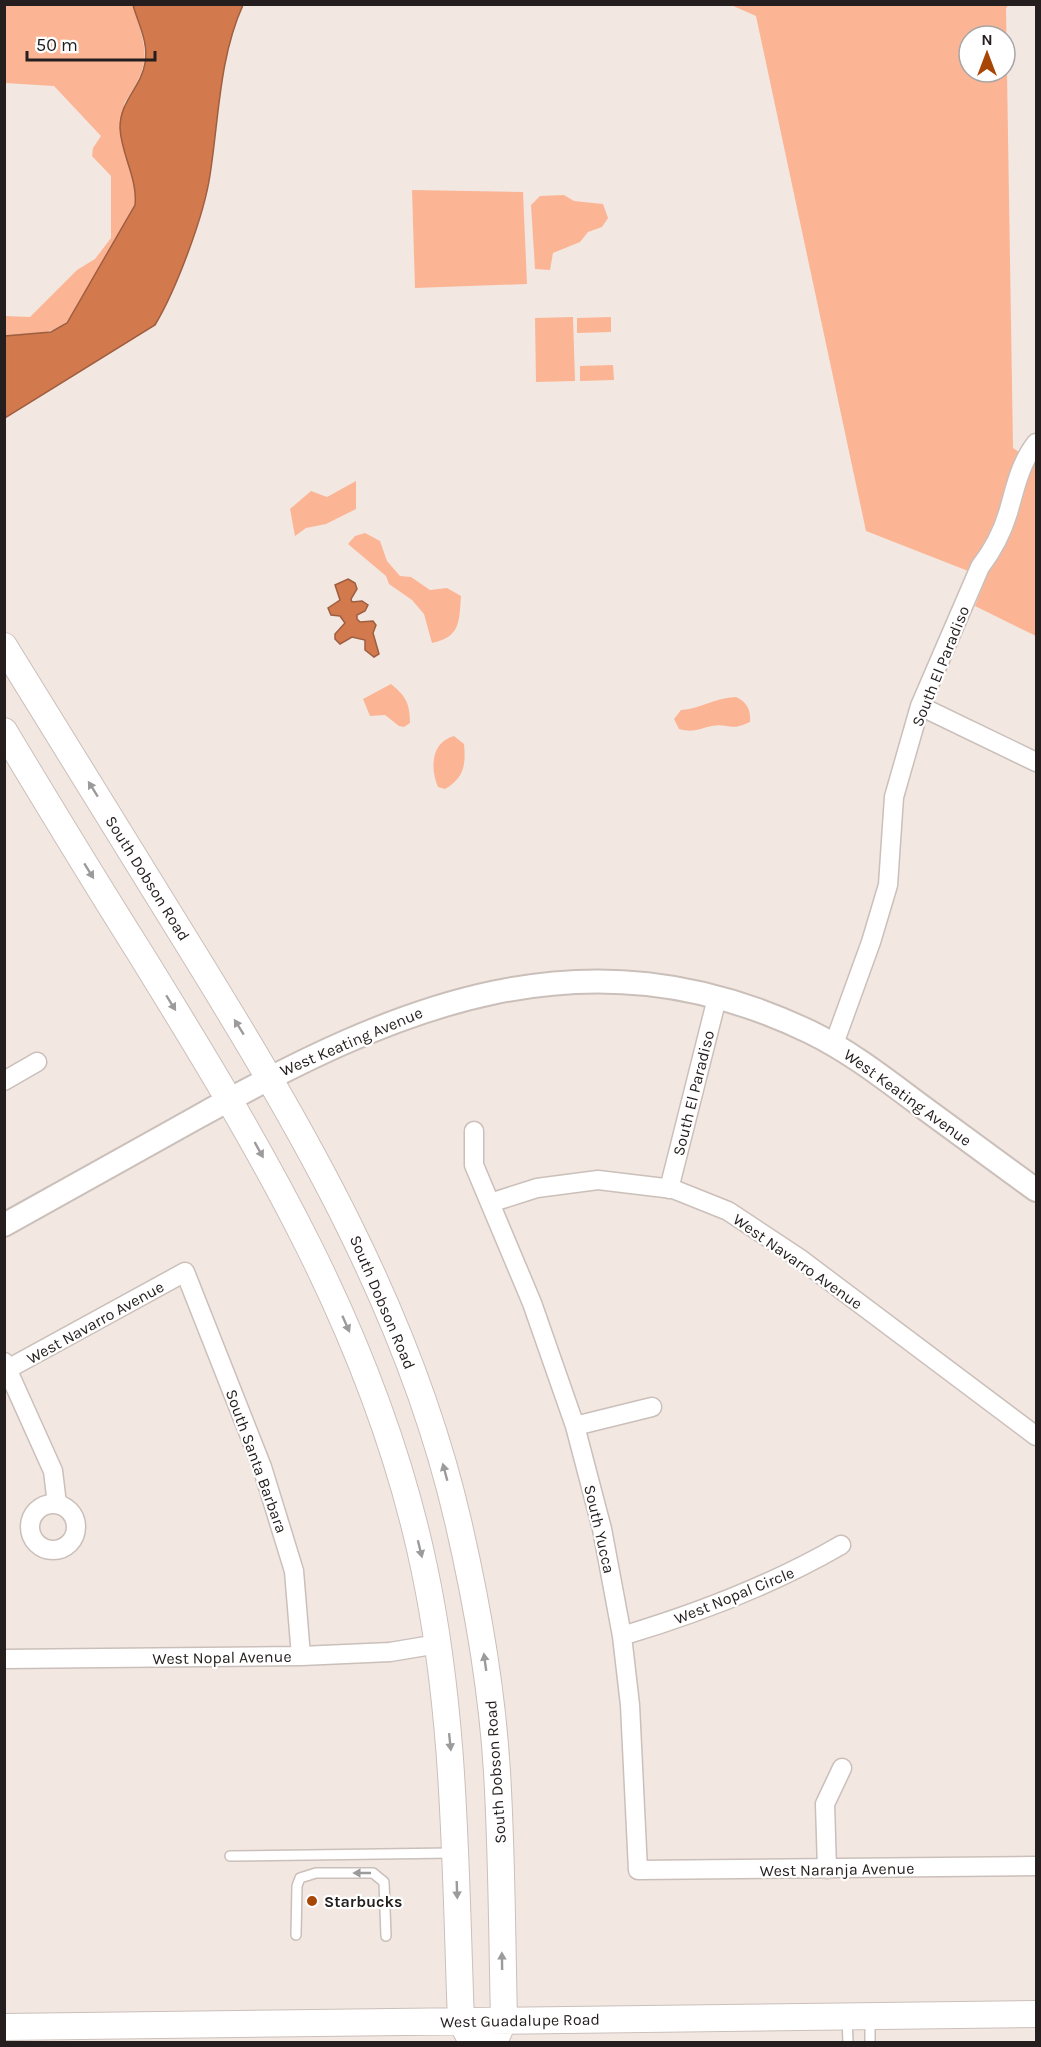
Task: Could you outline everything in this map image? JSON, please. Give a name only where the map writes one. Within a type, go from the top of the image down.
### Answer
[{"type":"main road","name":"South Dobson Road","points":[[4,646],[270,1076],[344,1210],[370,1264],[422,1396],[457,1517],[483,1642],[495,1748],[499,2031]]},
{"type":"main road","points":[[4,732],[230,1099],[297,1218],[362,1361],[406,1493],[424,1566],[438,1644],[453,1779],[466,2032]]},
{"type":"main road","name":"West Guadalupe Road","points":[[4,2027],[466,2032],[858,2016],[1036,2014]]},
{"type":"street","name":"South El Paradiso","points":[[834,1044],[872,942],[888,885],[894,797],[920,706],[981,567],[983,542],[1001,502],[1013,490],[1036,443]]},
{"type":"street","points":[[920,706],[1036,762]]},
{"type":"street","name":"West Keating Avenue","points":[[4,1225],[270,1076],[369,1030],[409,1015],[474,996],[558,981],[620,982],[717,998],[772,1016],[834,1044],[876,1071],[1036,1191]]},
{"type":"street","name":"South El Paradiso","points":[[669,1189],[717,998]]},
{"type":"street","points":[[4,1081],[37,1062]]},
{"type":"street","name":"South Yucca","points":[[474,1131],[474,1165],[532,1303],[575,1426],[602,1529],[622,1636],[636,1789],[638,1870]]},
{"type":"street","name":"West Navarro Avenue","points":[[490,1203],[537,1188],[597,1180],[669,1189],[728,1211],[799,1258],[1036,1436]]},
{"type":"street","name":"West Navarro Avenue","points":[[6,1367],[185,1272]]},
{"type":"street","name":"South Santa Barbara","points":[[185,1272],[262,1467],[291,1561],[294,1571],[301,1656]]},
{"type":"street","points":[[6,1367],[53,1471],[57,1504]]},
{"type":"street","points":[[575,1426],[652,1407]]},
{"type":"street","name":"West Nopal Circle","points":[[622,1636],[705,1610],[797,1571],[841,1545]]},
{"type":"street","name":"West Nopal Avenue","points":[[4,1659],[301,1656],[390,1652],[438,1644]]},
{"type":"street","points":[[827,1869],[825,1804],[842,1768]]},
{"type":"street","name":"West Naranja Avenue","points":[[638,1870],[1036,1866]]},
{"type":"lane","points":[[230,1856],[455,1853]]},
{"type":"lane","points":[[296,1935],[297,1886],[300,1878],[316,1873],[374,1873],[384,1882],[386,1936]]},
{"type":"lane","points":[[848,2043],[858,2016]]},
{"type":"lane","points":[[858,2016],[870,2043]]},
{"type":"shaded area","points":[[5,5],[133,5],[142,35],[145,56],[140,77],[124,104],[136,193],[135,205],[74,315],[50,331],[5,336],[5,316],[30,317],[77,270],[95,259],[111,238],[111,176],[92,156],[93,148],[101,136],[54,86],[5,83]]},
{"type":"shaded area","points":[[133,5],[243,5],[224,67],[210,175],[202,211],[172,293],[155,325],[5,418],[5,336],[51,332],[67,323],[135,205],[134,186],[120,128],[123,110],[143,72],[146,56],[146,48]]},
{"type":"shaded area","points":[[731,5],[1008,5],[1006,24],[957,24],[957,84],[1007,84],[1013,448],[1036,463],[1036,636],[975,606],[986,578],[866,531],[756,16]]},
{"type":"shaded area","points":[[412,190],[523,192],[527,284],[415,288]]},
{"type":"shaded area","points":[[564,195],[574,201],[603,204],[608,218],[602,227],[588,232],[580,242],[553,253],[550,270],[535,269],[531,205],[540,196]]},
{"type":"shaded area","points":[[573,317],[575,381],[536,382],[535,318]]},
{"type":"shaded area","points":[[611,317],[611,332],[577,333],[577,318]]},
{"type":"shaded area","points":[[613,365],[614,380],[580,381],[580,366]]},
{"type":"shaded area","points":[[356,481],[356,509],[326,524],[306,528],[295,536],[290,509],[311,491],[327,497]]},
{"type":"shaded area","points":[[365,533],[380,541],[387,561],[400,576],[411,577],[430,590],[447,588],[461,596],[457,627],[448,637],[432,643],[424,614],[412,600],[389,584],[386,576],[348,544],[355,536]]},
{"type":"shaded area","points":[[348,579],[355,583],[357,589],[351,599],[352,602],[362,601],[368,605],[365,611],[357,615],[357,619],[360,622],[373,621],[376,625],[373,633],[379,654],[374,657],[365,650],[365,640],[352,637],[340,644],[335,639],[335,634],[345,623],[340,616],[331,615],[328,608],[340,600],[335,585]]},
{"type":"shaded area","points":[[391,684],[400,692],[408,705],[410,723],[404,727],[399,726],[385,715],[370,716],[363,699]]},
{"type":"shaded area","points":[[736,697],[746,704],[750,714],[750,722],[743,725],[733,727],[718,725],[688,731],[679,729],[674,719],[681,710]]},
{"type":"shaded area","points":[[454,736],[464,744],[464,765],[460,775],[445,789],[438,787],[435,780],[434,757],[441,744]]},
{"type":"place","name":"Starbucks","points":[[312,1901]]}]
